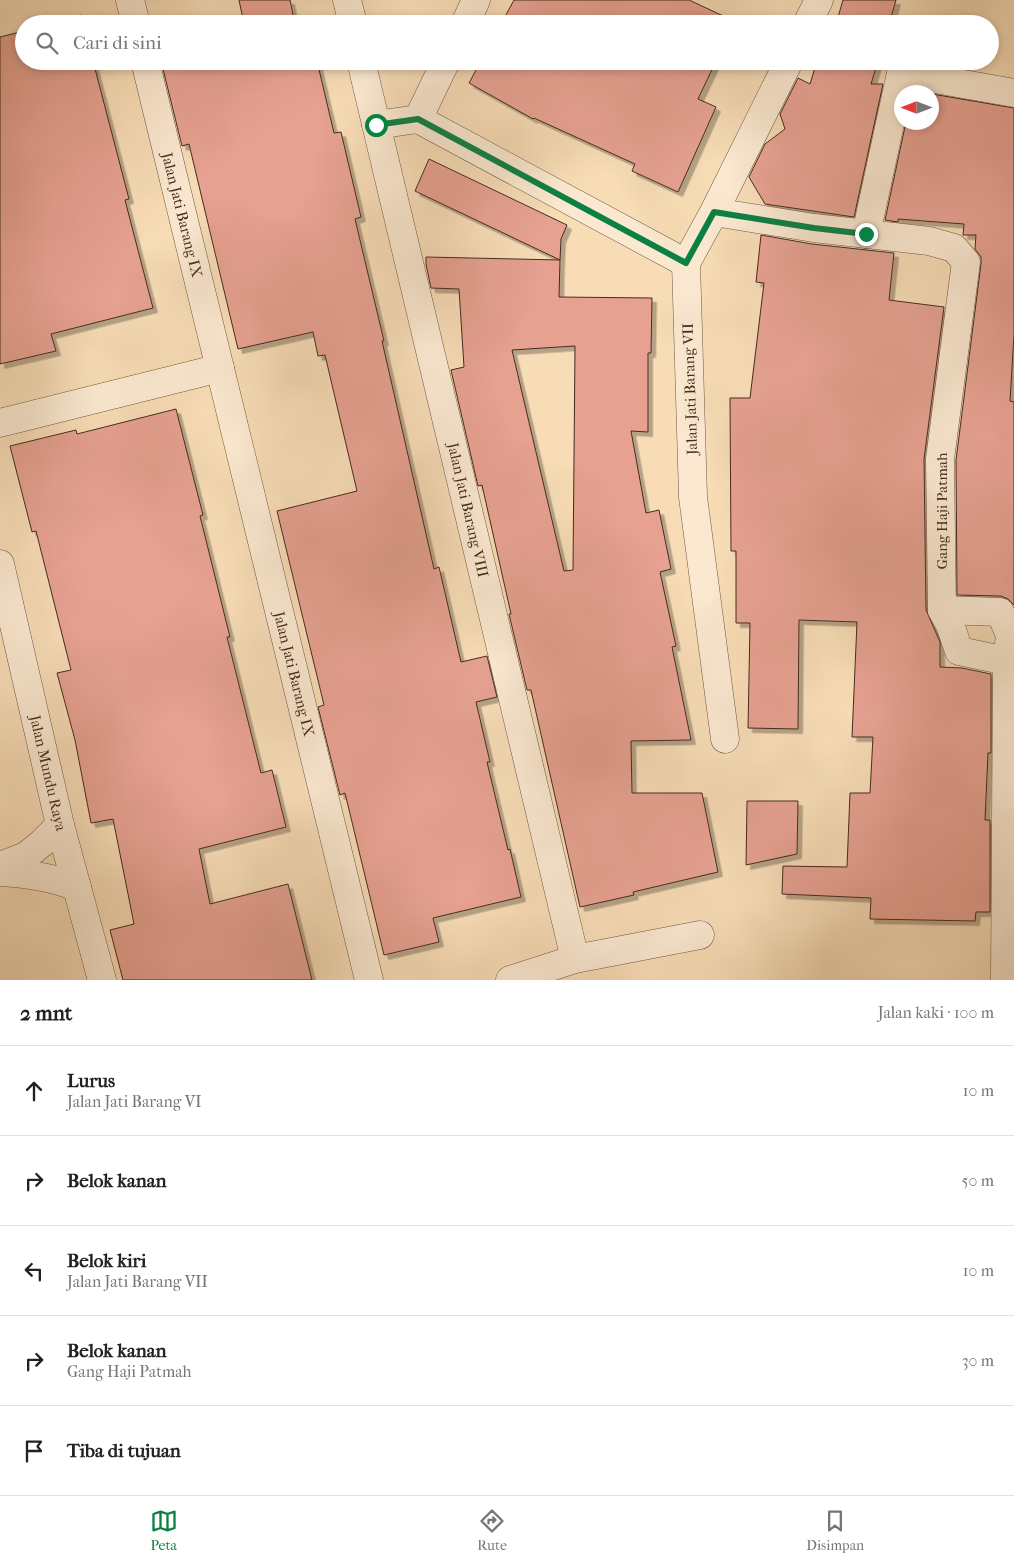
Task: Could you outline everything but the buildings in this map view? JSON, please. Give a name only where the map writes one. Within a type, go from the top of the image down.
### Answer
[{"type":"street","points":[[130,0],[134,15]]},
{"type":"street","points":[[347,0],[351,15]]},
{"type":"street","points":[[469,15],[476,0]]},
{"type":"street","points":[[812,15],[819,0]]},
{"type":"street","name":"Jalan Jati Barang IX","points":[[147,70],[369,980]]},
{"type":"street","name":"Jalan Jati Barang VIII","points":[[363,70],[575,960]]},
{"type":"street","points":[[418,119],[442,70]]},
{"type":"street","points":[[376,125],[418,119],[686,263],[714,212],[785,70]]},
{"type":"street","points":[[866,234],[901,73],[1014,93]]},
{"type":"street","name":"Gang Haji Patmah","points":[[714,212],[814,228],[929,242],[954,248],[966,262],[940,459],[942,610],[951,627],[959,651],[1011,643]]},
{"type":"street","name":"Jalan Jati Barang VII","points":[[686,263],[693,497],[726,739]]},
{"type":"street","points":[[0,423],[220,368]]},
{"type":"street","name":"Jalan Mundu Raya","points":[[0,564],[60,825],[102,980]]},
{"type":"street","points":[[942,610],[1000,612],[1011,643],[1005,980]]},
{"type":"street","points":[[0,866],[26,856],[60,825]]},
{"type":"street","points":[[0,872],[48,878],[77,887]]},
{"type":"street","points":[[510,980],[575,960],[700,935]]},
{"type":"route","points":[[376,125],[418,119],[686,263],[714,212],[814,228],[866,234]]}]
